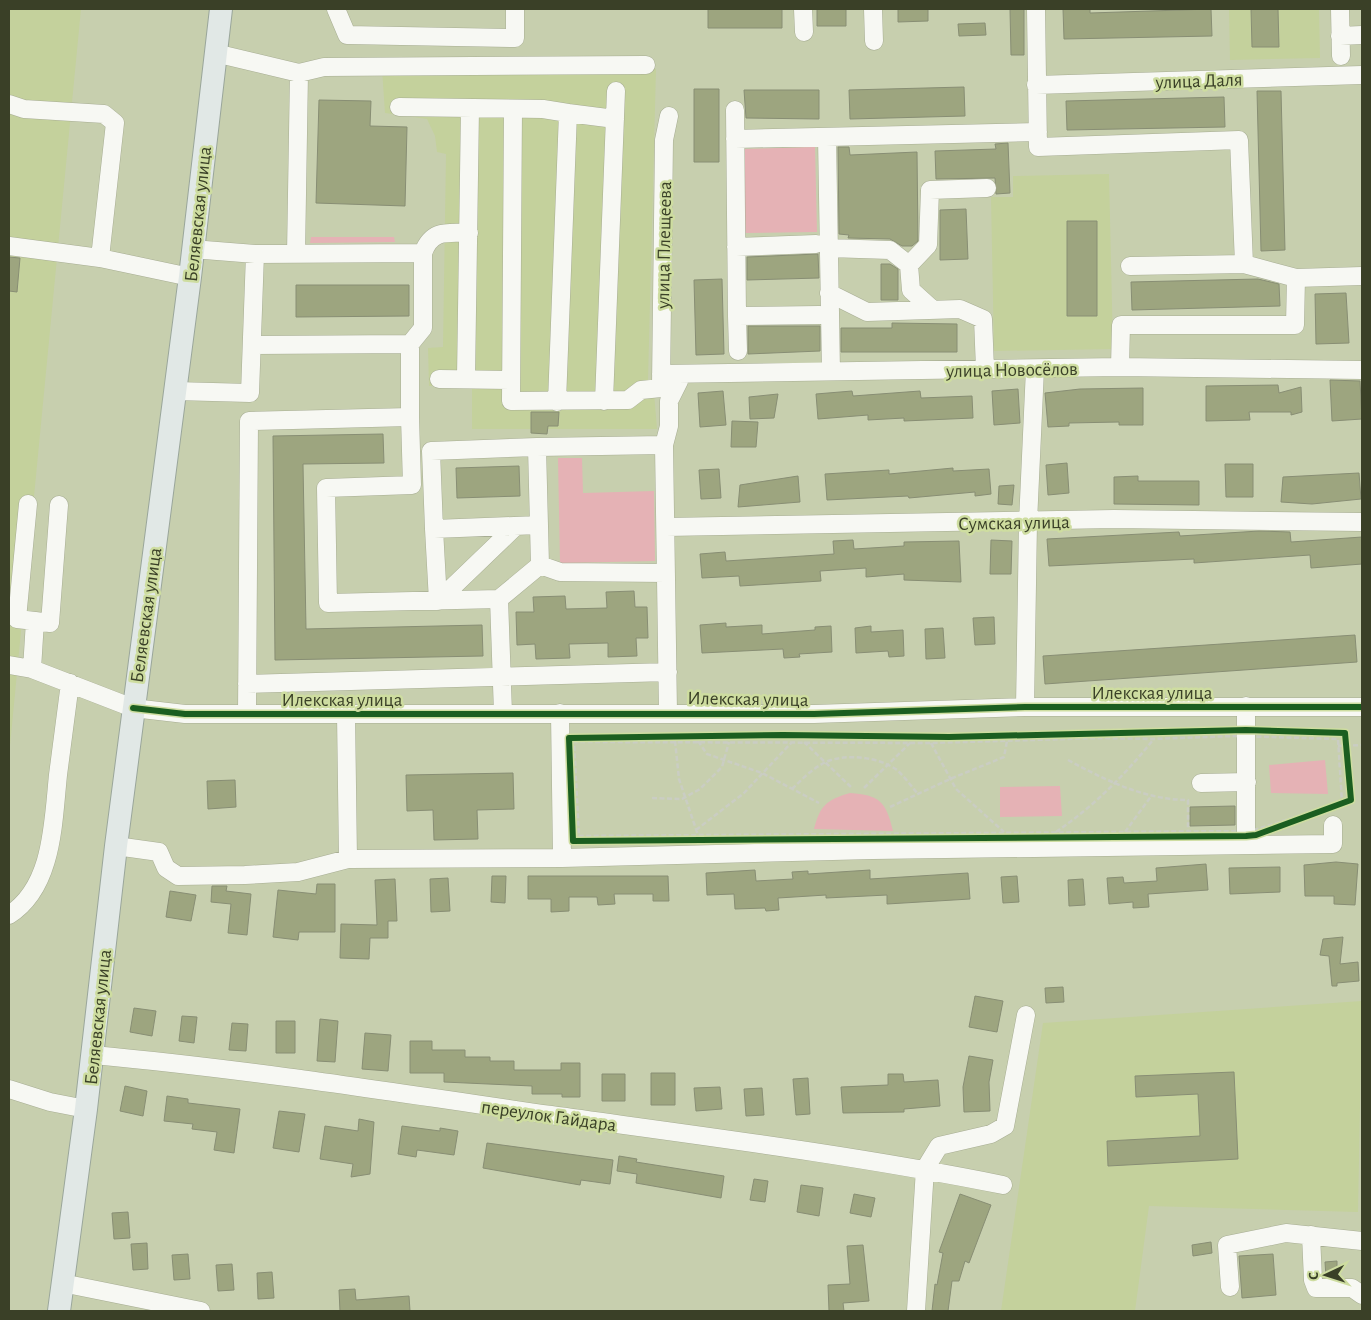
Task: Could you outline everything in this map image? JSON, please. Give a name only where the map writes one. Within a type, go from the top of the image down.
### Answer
[{"type":"main road","name":"Беляевская улица","points":[[59,1311],[93,1055],[133,708],[190,277],[221,9]]},
{"type":"street","points":[[336,9],[347,35],[515,38],[516,9]]},
{"type":"street","points":[[803,9],[804,32]]},
{"type":"street","points":[[873,9],[874,41]]},
{"type":"street","points":[[1036,9],[1038,140]]},
{"type":"street","points":[[1340,9],[1340,56]]},
{"type":"street","points":[[1340,36],[1362,35]]},
{"type":"street","points":[[216,53],[299,73],[324,67],[646,65]]},
{"type":"street","points":[[296,254],[299,73]]},
{"type":"street","name":"улица Даля","points":[[1036,85],[1362,76]]},
{"type":"street","points":[[604,401],[616,91]]},
{"type":"street","points":[[9,104],[24,109],[104,114],[115,123],[100,258]]},
{"type":"street","points":[[399,107],[543,109],[615,119]]},
{"type":"street","points":[[466,378],[470,108]]},
{"type":"street","points":[[439,378],[510,380],[513,109]]},
{"type":"street","points":[[735,110],[738,351]]},
{"type":"street","points":[[557,402],[568,113]]},
{"type":"street","name":"улица Плещеева","points":[[668,712],[664,445],[669,426],[664,388],[664,140],[670,116]]},
{"type":"street","points":[[827,137],[822,246],[829,293],[831,371]]},
{"type":"street","points":[[735,139],[827,137],[1239,140],[1244,264]]},
{"type":"street","points":[[909,265],[928,245],[930,190],[987,188]]},
{"type":"street","points":[[469,232],[438,234],[427,242],[423,253],[423,328],[410,344],[412,485],[326,488],[328,603],[499,599],[540,565]]},
{"type":"street","points":[[9,246],[100,258],[190,277]]},
{"type":"street","points":[[736,247],[822,246],[890,250],[909,265],[911,290],[932,309]]},
{"type":"street","points":[[192,249],[255,254],[423,253]]},
{"type":"street","points":[[175,391],[250,393],[255,254]]},
{"type":"street","points":[[1130,266],[1244,264],[1296,278],[1362,276]]},
{"type":"street","points":[[1120,367],[1121,325],[1295,325],[1296,278]]},
{"type":"street","points":[[829,293],[867,312],[960,309],[983,319],[985,369]]},
{"type":"street","points":[[737,316],[820,315]]},
{"type":"street","points":[[253,345],[410,344]]},
{"type":"street","name":"улица Новосёлов","points":[[510,380],[511,401],[557,402],[628,400],[641,390],[664,388],[679,374],[1120,367],[1362,370]]},
{"type":"street","points":[[1025,708],[1028,522],[1035,369]]},
{"type":"street","points":[[664,388],[679,381],[679,374]]},
{"type":"street","points":[[247,714],[249,421],[410,417]]},
{"type":"street","points":[[411,451],[664,445]]},
{"type":"street","points":[[537,447],[540,565]]},
{"type":"street","points":[[431,451],[438,601]]},
{"type":"street","points":[[28,504],[17,619],[50,623],[59,505]]},
{"type":"street","name":"Сумская улица","points":[[666,527],[1124,519],[1362,522]]},
{"type":"street","points":[[434,528],[538,525]]},
{"type":"street","points":[[438,601],[516,526]]},
{"type":"street","points":[[540,565],[560,572],[666,574]]},
{"type":"street","points":[[499,599],[504,713]]},
{"type":"street","points":[[32,669],[35,621]]},
{"type":"street","name":"Илекская улица","points":[[9,665],[32,669],[133,708],[185,714],[668,712],[814,714],[1025,708],[1362,707]]},
{"type":"street","points":[[247,684],[668,672]]},
{"type":"street","points":[[9,916],[22,907],[37,885],[50,847],[70,684]]},
{"type":"street","points":[[1243,836],[1247,782],[1246,706]]},
{"type":"street","points":[[560,713],[562,858]]},
{"type":"street","points":[[346,714],[348,859]]},
{"type":"street","points":[[1201,783],[1247,782]]},
{"type":"street","points":[[116,846],[159,852],[166,868],[178,876],[245,876],[298,872],[348,859],[562,858],[1243,836],[1333,844],[1333,825]]},
{"type":"street","points":[[916,1311],[925,1169],[939,1146],[991,1134],[1005,1126],[1026,1015]]},
{"type":"street","name":"переулок Гайдара","points":[[93,1055],[149,1060],[440,1099],[925,1169],[1004,1185]]},
{"type":"street","points":[[9,1089],[50,1102],[86,1109]]},
{"type":"street","points":[[1230,1287],[1228,1245],[1286,1233],[1362,1241]]},
{"type":"street","points":[[1311,1235],[1313,1280],[1316,1288],[1352,1288],[1362,1295]]},
{"type":"street","points":[[62,1283],[201,1311]]},
{"type":"path","points":[[1348,773],[1345,733],[949,737],[783,735],[569,738],[573,841],[1243,836],[1256,835],[1353,800]]},
{"type":"path","points":[[579,836],[574,742],[803,741],[931,743],[1100,738],[1153,740],[1246,734],[1338,739],[1342,800]]},
{"type":"path","points":[[1055,833],[1097,802],[1153,740]]},
{"type":"path","points":[[698,741],[707,754],[762,773],[819,803]]},
{"type":"path","points":[[652,798],[682,798],[689,796],[710,780],[722,767],[730,741]]},
{"type":"path","points":[[803,741],[852,788]]},
{"type":"path","points":[[890,807],[950,779],[1004,757],[1008,741]]},
{"type":"path","points":[[674,742],[679,779],[698,835]]},
{"type":"path","points":[[696,830],[744,793],[792,742]]},
{"type":"path","points":[[864,788],[885,764],[911,742]]},
{"type":"path","points":[[931,743],[956,788],[1004,834]]},
{"type":"path","points":[[1338,746],[1362,745]]},
{"type":"path","points":[[792,789],[808,774],[826,762],[852,757],[885,764],[897,770],[918,794]]},
{"type":"path","points":[[1068,760],[1114,785],[1175,800],[1188,800],[1188,832]]},
{"type":"path","points":[[1350,791],[1353,800]]},
{"type":"path","points":[[1125,832],[1152,794]]},
{"type":"path","points":[[1243,836],[1342,802],[1342,800],[1353,800]]},
{"type":"shaded area","points":[[9,9],[81,9],[9,756]]},
{"type":"shaded area","points":[[1229,9],[1319,9],[1320,58],[1230,60]]},
{"type":"shaded area","points":[[382,69],[656,69],[648,380],[654,393],[657,429],[472,429],[472,386],[429,386],[428,348],[443,347],[446,154],[437,152],[435,136],[427,119],[385,113]]},
{"type":"shaded area","points":[[815,147],[817,232],[745,233],[743,149]]},
{"type":"shaded area","points":[[1109,174],[1113,349],[994,351],[991,197],[1013,197],[1013,176]]},
{"type":"shaded area","points":[[311,237],[394,237],[395,242],[310,243]]},
{"type":"shaded area","points":[[558,458],[582,458],[583,493],[654,491],[655,561],[560,563]]},
{"type":"shaded area","points":[[1325,760],[1328,794],[1271,793],[1269,765]]},
{"type":"shaded area","points":[[1060,786],[1062,816],[1000,817],[1000,787]]},
{"type":"shaded area","points":[[850,793],[875,798],[880,802],[884,806],[893,831],[814,829],[825,805],[835,798]]},
{"type":"shaded area","points":[[1362,1001],[1358,1212],[1149,1206],[1135,1311],[1001,1311],[1043,1023]]},
{"type":"building","points":[[708,9],[782,9],[782,28],[708,28]]},
{"type":"building","points":[[817,9],[846,9],[846,26],[817,26]]},
{"type":"building","points":[[898,9],[928,9],[928,21],[898,22]]},
{"type":"building","points":[[1010,9],[1024,9],[1024,55],[1011,55]]},
{"type":"building","points":[[1063,9],[1090,9],[1090,13],[1211,9],[1212,36],[1064,39]]},
{"type":"building","points":[[1251,9],[1278,9],[1279,47],[1252,47]]},
{"type":"building","points":[[985,23],[986,35],[959,36],[958,24]]},
{"type":"building","points":[[964,87],[965,116],[850,119],[849,90]]},
{"type":"building","points":[[694,89],[719,89],[719,162],[694,162]]},
{"type":"building","points":[[744,90],[819,90],[819,119],[746,118]]},
{"type":"building","points":[[1257,91],[1281,91],[1285,250],[1261,251]]},
{"type":"building","points":[[1224,97],[1225,127],[1067,130],[1066,101]]},
{"type":"building","points":[[319,100],[371,101],[370,126],[407,127],[405,206],[316,203]]},
{"type":"building","points":[[1008,143],[1010,193],[996,194],[995,178],[936,179],[935,151],[996,149],[995,144]]},
{"type":"building","points":[[838,147],[849,147],[850,155],[917,152],[918,241],[912,246],[902,246],[890,239],[848,238],[849,235],[839,234]]},
{"type":"building","points":[[966,209],[968,259],[940,260],[940,210]]},
{"type":"building","points":[[1067,221],[1097,221],[1097,316],[1067,316]]},
{"type":"building","points":[[818,254],[819,278],[747,280],[747,257]]},
{"type":"building","points":[[9,257],[20,258],[17,292],[9,291]]},
{"type":"building","points":[[881,264],[890,264],[898,269],[898,300],[881,300]]},
{"type":"building","points":[[722,279],[724,354],[696,355],[694,280]]},
{"type":"building","points":[[1258,279],[1279,284],[1280,306],[1132,310],[1131,282]]},
{"type":"building","points":[[296,285],[409,285],[409,316],[296,317]]},
{"type":"building","points":[[1346,293],[1349,343],[1316,344],[1315,294]]},
{"type":"building","points":[[892,323],[957,324],[957,352],[841,352],[841,328],[892,328]]},
{"type":"building","points":[[748,326],[820,326],[820,351],[748,354]]},
{"type":"building","points":[[1330,380],[1360,381],[1362,419],[1332,421]]},
{"type":"building","points":[[1278,385],[1279,393],[1301,387],[1302,412],[1291,415],[1291,412],[1249,412],[1250,420],[1206,421],[1206,386]]},
{"type":"building","points":[[1143,388],[1143,425],[1119,425],[1119,422],[1069,423],[1069,426],[1048,427],[1045,393],[1080,389]]},
{"type":"building","points":[[1018,389],[1020,423],[994,425],[992,391]]},
{"type":"building","points":[[723,391],[726,425],[700,427],[698,393]]},
{"type":"building","points":[[852,391],[853,396],[920,391],[921,398],[972,396],[973,418],[904,421],[904,418],[868,420],[868,415],[818,419],[816,394]]},
{"type":"building","points":[[778,394],[774,418],[750,419],[749,397]]},
{"type":"building","points":[[531,412],[559,412],[558,426],[548,426],[547,434],[531,433]]},
{"type":"building","points":[[732,421],[758,422],[756,447],[731,447]]},
{"type":"building","points":[[383,434],[384,463],[303,464],[306,629],[482,625],[483,656],[275,660],[273,436]]},
{"type":"building","points":[[1067,463],[1069,493],[1048,495],[1046,465]]},
{"type":"building","points":[[1225,464],[1253,464],[1253,497],[1226,497]]},
{"type":"building","points":[[519,466],[520,496],[457,498],[456,468]]},
{"type":"building","points":[[953,468],[953,471],[989,469],[991,494],[975,496],[975,492],[909,498],[908,496],[827,500],[825,474],[889,470],[889,474]]},
{"type":"building","points":[[719,469],[721,498],[701,499],[699,470]]},
{"type":"building","points":[[1359,473],[1361,499],[1312,504],[1281,502],[1283,477]]},
{"type":"building","points":[[798,476],[800,502],[738,507],[740,485]]},
{"type":"building","points":[[1138,476],[1138,481],[1199,481],[1199,505],[1114,504],[1114,477]]},
{"type":"building","points":[[1014,485],[1012,505],[998,504],[999,486]]},
{"type":"building","points":[[1259,531],[1290,532],[1291,542],[1362,537],[1362,564],[1311,568],[1310,555],[1194,563],[1194,559],[1049,566],[1047,539],[1179,532],[1180,536]]},
{"type":"building","points":[[853,540],[854,549],[904,546],[904,542],[959,541],[961,582],[904,580],[904,574],[866,577],[866,568],[820,571],[821,581],[740,586],[739,576],[702,578],[700,554],[725,552],[726,561],[834,554],[833,541]]},
{"type":"building","points":[[991,540],[1012,541],[1011,574],[990,574]]},
{"type":"building","points":[[634,591],[635,607],[647,607],[648,638],[636,638],[637,656],[608,657],[608,643],[569,644],[570,658],[536,659],[535,644],[517,645],[516,612],[534,612],[533,597],[565,596],[566,609],[607,608],[606,592]]},
{"type":"building","points":[[994,617],[995,644],[975,645],[973,618]]},
{"type":"building","points":[[726,623],[726,627],[762,625],[762,634],[815,630],[815,627],[831,626],[832,652],[799,654],[800,657],[784,658],[783,649],[702,653],[700,625]]},
{"type":"building","points":[[871,626],[871,632],[903,630],[904,656],[889,657],[888,651],[856,653],[855,628]]},
{"type":"building","points":[[943,628],[945,658],[926,659],[925,629]]},
{"type":"building","points":[[1355,635],[1357,662],[1045,684],[1043,656]]},
{"type":"building","points":[[513,773],[514,809],[477,810],[478,839],[434,840],[433,810],[407,811],[406,775]]},
{"type":"building","points":[[235,780],[236,807],[208,809],[207,781]]},
{"type":"building","points":[[1235,806],[1235,825],[1190,826],[1190,807]]},
{"type":"building","points":[[1336,862],[1358,864],[1355,905],[1334,904],[1334,896],[1305,896],[1304,865]]},
{"type":"building","points":[[1206,864],[1208,890],[1148,894],[1149,907],[1133,908],[1133,902],[1109,904],[1107,878],[1123,877],[1124,883],[1157,881],[1156,868]]},
{"type":"building","points":[[1280,867],[1280,892],[1230,894],[1229,868]]},
{"type":"building","points":[[755,870],[756,881],[793,879],[792,872],[808,871],[808,874],[870,870],[870,879],[968,873],[970,899],[887,904],[887,895],[826,898],[826,895],[778,898],[779,910],[766,911],[765,908],[735,909],[734,894],[707,895],[706,873]]},
{"type":"building","points":[[492,876],[506,876],[505,903],[491,902]]},
{"type":"building","points":[[528,876],[668,876],[669,901],[653,901],[653,894],[614,894],[615,904],[598,905],[597,897],[569,897],[569,911],[551,912],[551,899],[528,899]]},
{"type":"building","points":[[1017,876],[1019,902],[1003,903],[1001,877]]},
{"type":"building","points":[[448,878],[450,911],[431,912],[430,879]]},
{"type":"building","points":[[395,879],[397,921],[388,921],[388,938],[370,938],[369,959],[340,958],[341,924],[377,925],[375,880]]},
{"type":"building","points":[[1083,879],[1085,905],[1069,906],[1068,880]]},
{"type":"building","points":[[317,884],[335,884],[335,932],[299,932],[298,940],[273,937],[278,890],[316,894]]},
{"type":"building","points":[[212,886],[227,886],[226,891],[251,894],[247,935],[228,933],[231,904],[211,902]]},
{"type":"building","points":[[170,891],[196,895],[191,921],[166,917]]},
{"type":"building","points":[[1343,937],[1340,964],[1358,962],[1359,981],[1337,983],[1337,986],[1332,986],[1329,956],[1320,955],[1323,939]]},
{"type":"building","points":[[1063,987],[1064,1002],[1046,1003],[1045,988]]},
{"type":"building","points":[[975,996],[1003,1001],[997,1032],[969,1027]]},
{"type":"building","points":[[134,1008],[156,1011],[152,1036],[130,1032]]},
{"type":"building","points":[[182,1016],[197,1017],[194,1043],[179,1041]]},
{"type":"building","points":[[320,1019],[338,1021],[335,1062],[317,1061]]},
{"type":"building","points":[[276,1021],[295,1021],[295,1053],[276,1053]]},
{"type":"building","points":[[232,1023],[248,1024],[246,1051],[229,1050]]},
{"type":"building","points":[[365,1033],[391,1035],[388,1071],[362,1069]]},
{"type":"building","points":[[410,1041],[432,1041],[432,1050],[465,1050],[465,1057],[490,1057],[490,1061],[514,1061],[514,1070],[561,1070],[561,1063],[580,1063],[580,1097],[562,1097],[562,1094],[532,1094],[532,1086],[444,1082],[444,1073],[410,1073]]},
{"type":"building","points":[[969,1056],[993,1060],[989,1082],[990,1111],[964,1112],[963,1087]]},
{"type":"building","points":[[1234,1072],[1238,1159],[1108,1166],[1107,1141],[1200,1136],[1198,1094],[1136,1097],[1135,1076]]},
{"type":"building","points":[[651,1073],[675,1073],[675,1105],[651,1105]]},
{"type":"building","points":[[602,1074],[625,1074],[625,1101],[602,1101]]},
{"type":"building","points":[[888,1074],[903,1074],[904,1082],[938,1080],[940,1106],[904,1109],[904,1112],[843,1113],[841,1087],[888,1085]]},
{"type":"building","points":[[808,1078],[810,1114],[796,1115],[793,1079]]},
{"type":"building","points":[[125,1086],[147,1091],[143,1116],[120,1111]]},
{"type":"building","points":[[720,1087],[722,1109],[696,1111],[694,1088]]},
{"type":"building","points":[[762,1088],[764,1115],[746,1116],[744,1089]]},
{"type":"building","points":[[167,1096],[188,1099],[188,1103],[240,1109],[234,1153],[214,1150],[217,1132],[192,1129],[193,1124],[164,1121]]},
{"type":"building","points":[[279,1111],[305,1114],[299,1152],[273,1148]]},
{"type":"building","points":[[359,1119],[374,1122],[370,1174],[351,1177],[353,1164],[320,1159],[325,1126],[358,1131]]},
{"type":"building","points":[[402,1126],[440,1131],[440,1128],[458,1131],[454,1155],[417,1150],[416,1157],[398,1154]]},
{"type":"building","points":[[487,1143],[613,1160],[610,1184],[581,1180],[580,1185],[483,1168]]},
{"type":"building","points":[[619,1156],[637,1159],[636,1162],[724,1176],[721,1198],[636,1183],[637,1174],[617,1171]]},
{"type":"building","points":[[754,1179],[768,1181],[765,1202],[750,1200]]},
{"type":"building","points":[[801,1185],[823,1188],[819,1216],[797,1212]]},
{"type":"building","points":[[854,1194],[875,1198],[871,1217],[850,1213]]},
{"type":"building","points":[[960,1194],[991,1205],[969,1263],[965,1261],[959,1281],[952,1281],[948,1311],[932,1311],[935,1284],[937,1285],[943,1253],[939,1252]]},
{"type":"building","points":[[128,1212],[130,1238],[114,1239],[112,1213]]},
{"type":"building","points":[[1211,1242],[1212,1253],[1193,1256],[1192,1245]]},
{"type":"building","points":[[147,1243],[148,1269],[133,1270],[131,1244]]},
{"type":"building","points":[[863,1245],[869,1301],[843,1303],[844,1311],[829,1311],[828,1285],[850,1284],[847,1246]]},
{"type":"building","points":[[188,1254],[190,1279],[174,1280],[172,1255]]},
{"type":"building","points":[[1273,1254],[1276,1295],[1242,1298],[1239,1256]]},
{"type":"building","points":[[1337,1261],[1337,1277],[1326,1277],[1325,1262]]},
{"type":"building","points":[[232,1264],[234,1290],[218,1291],[216,1265]]},
{"type":"building","points":[[272,1272],[274,1298],[258,1299],[257,1273]]},
{"type":"building","points":[[355,1289],[356,1300],[409,1296],[410,1311],[340,1311],[339,1290]]},
{"type":"cycle path","points":[[133,708],[185,714],[814,714],[1025,707],[1362,707]]},
{"type":"cycle path","points":[[1246,730],[1345,733],[1351,800],[1256,835],[1246,836],[573,841],[569,738],[783,735],[949,737],[1246,730]]}]
